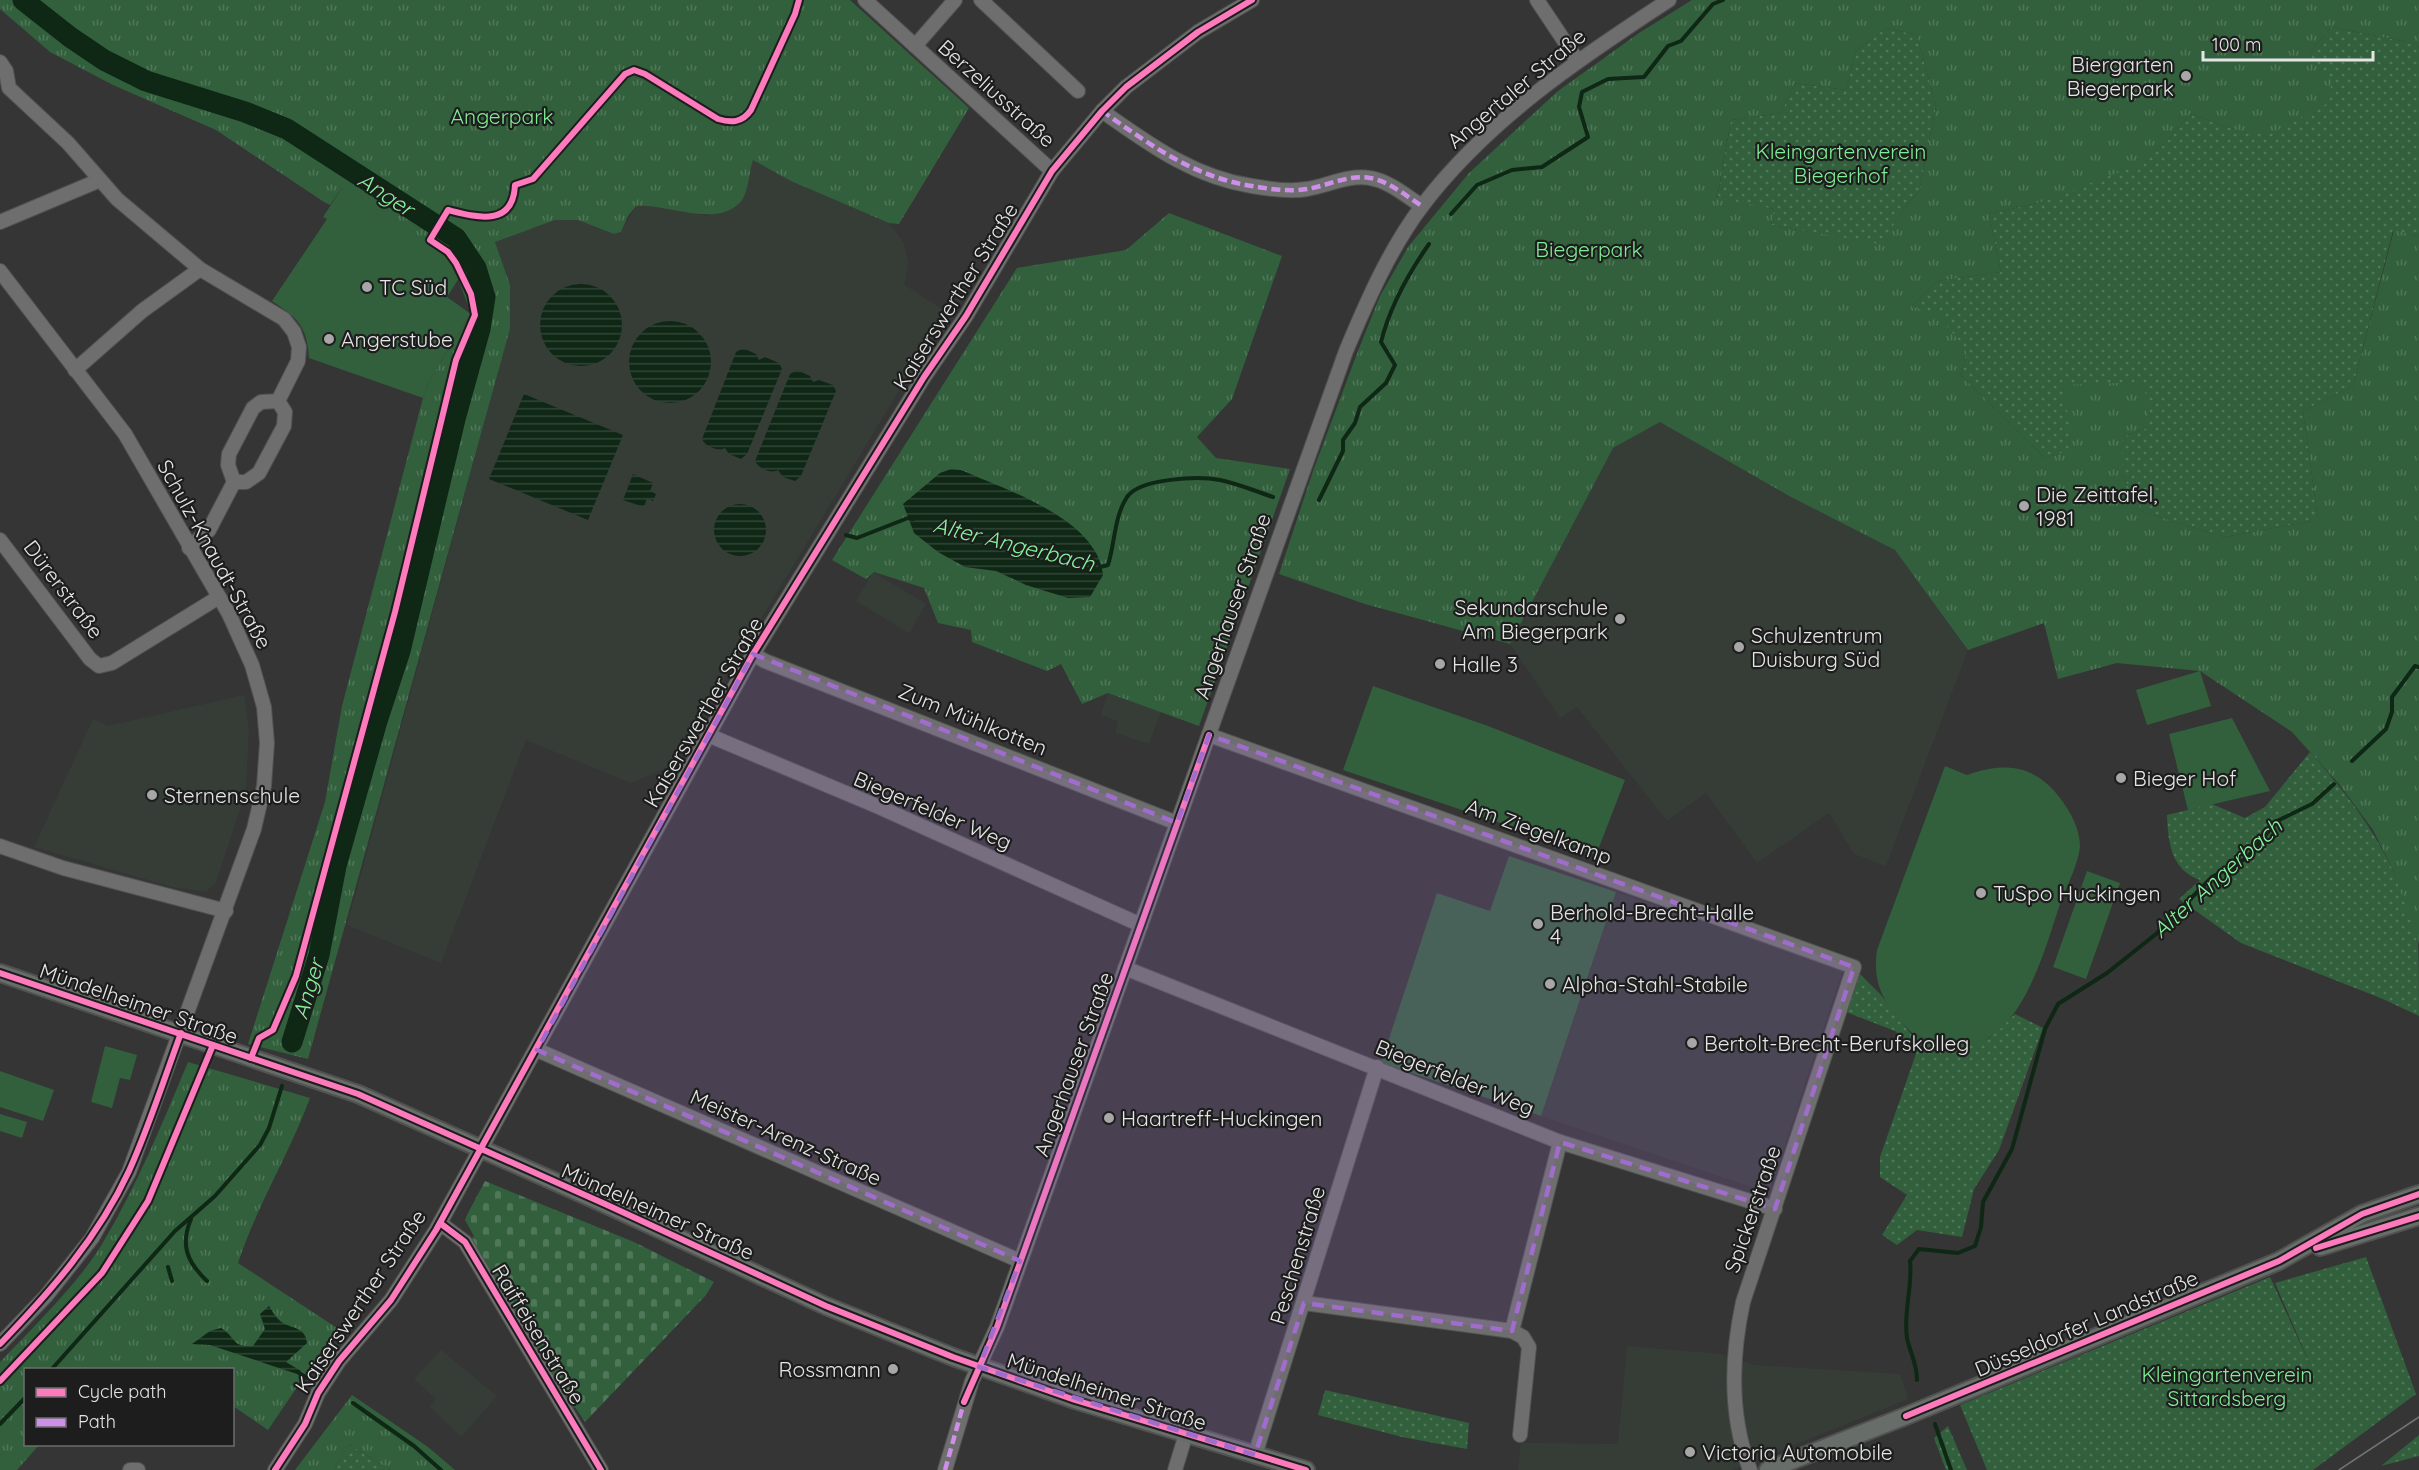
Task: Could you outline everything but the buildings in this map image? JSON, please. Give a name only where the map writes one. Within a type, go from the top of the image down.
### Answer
[{"type":"main road","name":"Mündelheimer Straße","points":[[0,973],[358,1094],[864,1323],[979,1367],[1306,1470]]},
{"type":"main road","name":"Düsseldorfer Landstraße","points":[[2279,1260],[2362,1214],[2419,1194]]},
{"type":"main road","name":"Düsseldorfer Landstraße","points":[[1768,1470],[1915,1412],[2279,1260],[2419,1216]]},
{"type":"street","name":"Berzeliusstraße","points":[[865,0],[1052,171]]},
{"type":"street","name":"Berzeliusstraße","points":[[915,46],[955,0]]},
{"type":"street","points":[[981,0],[1078,91]]},
{"type":"street","name":"Kaiserswerther Straße","points":[[275,1470],[305,1424],[318,1394],[339,1361],[390,1300],[440,1223],[753,654],[924,377],[966,316],[1052,171],[1102,111],[1156,62],[1198,32],[1252,0]]},
{"type":"street","points":[[1537,0],[1577,60]]},
{"type":"street","name":"Angertaler Straße","points":[[1422,206],[1475,146],[1577,60],[1669,0]]},
{"type":"street","points":[[0,62],[6,70],[4,91],[68,143],[117,199],[200,269],[277,315],[294,332],[299,347],[298,361],[279,401]]},
{"type":"street","points":[[1102,111],[1188,168],[1223,179],[1251,186],[1305,190],[1348,179],[1370,178],[1394,188],[1422,206]]},
{"type":"street","points":[[0,222],[100,180]]},
{"type":"street","name":"Angerhauser Straße","points":[[945,1470],[964,1402],[989,1346],[1020,1261],[1346,351],[1386,264],[1422,206]]},
{"type":"street","points":[[75,370],[142,311],[200,269]]},
{"type":"street","name":"Schulz-Knaudt-Straße","points":[[0,271],[125,434],[219,597],[252,665],[264,707],[267,743],[260,808],[226,911],[129,1172],[92,1238],[46,1296],[0,1344]]},
{"type":"street","points":[[189,548],[209,530],[234,482],[228,465],[229,454],[253,408],[261,402],[279,401]]},
{"type":"street","points":[[234,482],[246,482],[259,473],[284,426],[285,412],[279,401]]},
{"type":"street","name":"Dürerstraße","points":[[0,540],[90,659],[99,666],[112,663],[219,597]]},
{"type":"street","name":"Zum Mühlkotten","points":[[753,654],[765,661],[1177,823]]},
{"type":"street","name":"Biegerfelder Weg","points":[[708,735],[888,811],[1141,925]]},
{"type":"street","name":"Am Ziegelkamp","points":[[1209,735],[1854,967]]},
{"type":"street","points":[[0,846],[63,868],[226,911]]},
{"type":"street","name":"Spickerstraße","points":[[1750,1470],[1734,1403],[1732,1371],[1735,1338],[1743,1302],[1854,967]]},
{"type":"street","name":"Biegerfelder Weg","points":[[1125,968],[1560,1142],[1774,1209]]},
{"type":"street","name":"Meister-Arenz-Straße","points":[[537,1050],[1020,1261]]},
{"type":"street","name":"Peschenstraße","points":[[1256,1455],[1377,1067]]},
{"type":"street","points":[[1512,1331],[1560,1142]]},
{"type":"street","name":"Raiffeisenstraße","points":[[440,1223],[465,1242],[601,1470]]},
{"type":"street","points":[[1304,1303],[1512,1331],[1523,1337],[1529,1347],[1521,1435]]},
{"type":"street","points":[[1175,1470],[1186,1434]]},
{"type":"street","points":[[130,1470],[138,1470]]},
{"type":"highlighted area","points":[[753,654],[1177,823],[1209,735],[1854,967],[1775,1209],[1560,1142],[1512,1331],[1304,1303],[1255,1455],[979,1367],[1020,1261],[537,1050]]},
{"type":"shaded area","points":[[753,159],[791,181],[889,223],[904,243],[908,263],[905,285],[945,311],[940,323],[672,766],[631,783],[526,740],[441,963],[347,925],[510,329],[510,285],[495,242],[555,220],[578,220],[614,234],[621,232],[636,206],[652,204],[707,216],[745,193]]},
{"type":"shaded area","name":"Schulzentrum Duisburg Süd","points":[[1660,422],[1791,497],[1895,550],[1968,650],[1886,866],[1854,854],[1829,813],[1757,863],[1706,793],[1667,821],[1577,707],[1560,718],[1510,644],[1612,449]]},
{"type":"shaded area","points":[[873,572],[926,604],[909,633],[856,601]]},
{"type":"shaded area","points":[[1108,693],[1161,712],[1149,744],[1115,733],[1118,721],[1101,715]]},
{"type":"shaded area","name":"Sternenschule","points":[[244,695],[249,729],[246,791],[216,882],[206,892],[172,887],[34,847],[93,719],[108,726]]},
{"type":"shaded area","name":"Bertolt-Brecht-Berufskolleg","points":[[1616,892],[1843,969],[1769,1193],[1541,1116]]},
{"type":"shaded area","points":[[1627,1346],[1721,1354],[1754,1365],[1900,1374],[1908,1399],[1732,1470],[1518,1470],[1521,1443],[1618,1444]]},
{"type":"shaded area","points":[[441,1350],[497,1396],[461,1437],[430,1407],[436,1399],[414,1379]]},
{"type":"green space","name":"Angerpark","points":[[0,0],[850,0],[969,108],[899,224],[889,223],[791,181],[753,160],[742,200],[732,209],[720,213],[692,213],[636,206],[628,216],[621,232],[614,234],[578,220],[555,220],[495,242],[510,285],[510,329],[308,1059],[248,1044],[325,802],[342,706],[423,398],[430,379],[471,314],[451,259],[342,188],[330,205],[216,130],[113,85],[50,52],[0,9]]},
{"type":"green space","name":"Biegerpark","points":[[1692,0],[2419,0],[2419,48],[2417,44],[2331,27],[2308,55],[2333,80],[2325,105],[2268,135],[2234,129],[2190,114],[2159,150],[2140,164],[2042,202],[1989,214],[2001,272],[1937,281],[1911,307],[1936,313],[1967,350],[1961,375],[2045,458],[2073,449],[2063,385],[2144,382],[2150,427],[2122,437],[2122,474],[2141,511],[2224,537],[2318,520],[2303,411],[2353,386],[2394,230],[2419,236],[2419,944],[2393,870],[2373,830],[2339,784],[2292,732],[2200,671],[2117,663],[2058,679],[2044,623],[1968,650],[1895,550],[1791,497],[1660,422],[1613,448],[1510,644],[1365,604],[1279,574],[1313,471],[1358,351],[1380,296],[1408,247],[1469,173],[1558,91],[1639,33]],"holes":[[[1886,28],[1917,35],[1936,106],[1919,192],[1880,244],[1771,225],[1774,209],[1717,198],[1731,120],[1781,113],[1795,83],[1846,90],[1856,51]]]},
{"type":"green space","points":[[2331,27],[2417,44],[2419,48],[2419,236],[2393,231],[2353,386],[2303,411],[2318,520],[2224,537],[2141,511],[2122,474],[2122,437],[2150,427],[2045,458],[1961,375],[1967,350],[1911,307],[1937,281],[2001,272],[1989,214],[2042,202],[2159,150],[2190,114],[2234,129],[2308,55]]},
{"type":"green space","name":"Kleingartenverein Biegerhof","points":[[1886,28],[1917,35],[1936,106],[1919,192],[1880,245],[1771,225],[1774,209],[1717,199],[1731,120],[1781,113],[1795,83],[1846,90],[1856,51]]},
{"type":"green space","name":"TC Süd","points":[[342,188],[374,204],[451,259],[459,278],[447,297],[471,314],[430,379],[423,398],[309,358],[303,330],[288,312],[272,301],[327,219],[323,217]]},
{"type":"green space","points":[[1169,213],[1282,256],[1232,399],[1197,437],[1216,458],[1290,469],[1199,726],[1108,693],[1082,704],[1061,664],[1047,671],[972,642],[971,630],[938,623],[924,588],[874,572],[866,579],[832,560],[1017,268],[1126,250]]},
{"type":"green space","points":[[2200,671],[2211,706],[2147,725],[2136,690]]},
{"type":"green space","points":[[1373,686],[1488,726],[1625,780],[1596,855],[1343,770]]},
{"type":"green space","points":[[2232,718],[2270,791],[2188,810],[2169,734]]},
{"type":"green space","points":[[2310,752],[2362,817],[2390,863],[2401,888],[2418,942],[2419,1016],[2383,999],[2241,943],[2179,899],[2200,880],[2190,875],[2177,862],[2170,845],[2167,815],[2212,804],[2245,818],[2265,807]]},
{"type":"green space","name":"TuSpo Huckingen","points":[[1945,766],[1967,775],[1983,770],[2011,768],[2024,770],[2036,776],[2057,794],[2067,808],[2080,841],[2077,860],[2044,953],[2021,1003],[2005,1024],[1987,1039],[1964,1046],[1938,1042],[1912,1032],[1893,1012],[1882,994],[1876,963],[1877,950]]},
{"type":"green space","points":[[1509,856],[1616,892],[1541,1116],[1381,1063],[1437,893],[1490,911]]},
{"type":"green space","points":[[2087,871],[2120,883],[2086,979],[2053,967]]},
{"type":"green space","points":[[1860,974],[1881,995],[1911,1034],[1945,1045],[1968,1046],[1989,1038],[2015,1014],[2043,1028],[1999,1150],[1974,1189],[1962,1237],[1917,1230],[1897,1245],[1882,1235],[1907,1195],[1880,1177],[1880,1157],[1917,1051],[1895,1031],[1846,1012]]},
{"type":"green space","points":[[105,1046],[137,1055],[130,1080],[120,1078],[112,1108],[91,1102]]},
{"type":"green space","points":[[188,1062],[310,1098],[293,1140],[254,1221],[238,1263],[337,1328],[268,1430],[234,1407],[234,1368],[24,1368],[24,1446],[38,1446],[17,1470],[0,1470],[0,1362],[68,1290],[92,1259],[115,1222],[159,1132]]},
{"type":"green space","points":[[0,1071],[54,1090],[43,1121],[0,1107]]},
{"type":"green space","points":[[0,1114],[27,1122],[22,1138],[0,1131]]},
{"type":"green space","points":[[485,1181],[634,1242],[714,1282],[706,1295],[585,1422],[575,1407],[572,1409],[471,1239],[474,1236],[465,1220]]},
{"type":"green space","name":"Kleingartenverein Sittardsberg","points":[[2366,1257],[2416,1394],[2313,1470],[1987,1470],[1960,1405],[2270,1277],[2313,1371],[2275,1283]]},
{"type":"green space","points":[[1325,1390],[1469,1423],[1467,1449],[1402,1437],[1318,1415]]},
{"type":"green space","points":[[352,1395],[428,1447],[455,1470],[390,1470],[349,1444],[334,1470],[295,1470]]},
{"type":"green space","points":[[1948,1426],[1967,1470],[1946,1470],[1934,1438]]},
{"type":"green space","points":[[2419,1435],[2419,1456],[2381,1466]]},
{"type":"green space","points":[[349,1444],[390,1470],[334,1470]]},
{"type":"water","points":[[581,284],[597,287],[610,296],[619,309],[622,325],[619,341],[610,354],[597,363],[581,366],[565,363],[552,354],[543,341],[540,325],[543,309],[552,296],[565,287]]},
{"type":"water","points":[[670,321],[686,324],[699,333],[708,346],[711,362],[708,378],[699,391],[686,400],[670,403],[654,400],[641,391],[632,378],[629,362],[632,346],[641,333],[654,324]]},
{"type":"water","points":[[743,348],[756,354],[759,360],[765,357],[779,363],[782,369],[747,454],[741,459],[729,454],[725,448],[715,449],[709,446],[702,439],[736,352]]},
{"type":"water","points":[[797,370],[810,376],[813,382],[819,380],[833,385],[836,391],[801,476],[795,481],[783,477],[778,470],[769,471],[762,468],[755,461],[790,374]]},
{"type":"water","points":[[524,394],[623,435],[588,520],[489,479]]},
{"type":"water","points":[[951,469],[961,470],[1024,497],[1068,522],[1085,538],[1097,555],[1103,575],[1090,597],[1068,598],[1026,585],[996,571],[965,567],[938,552],[914,533],[903,504],[940,473]]},
{"type":"water","points":[[633,474],[653,483],[650,491],[656,494],[653,501],[647,498],[644,507],[623,500]]},
{"type":"water","points":[[740,504],[754,508],[762,516],[766,530],[762,544],[754,552],[740,556],[726,552],[718,544],[714,530],[718,516],[726,508]]},
{"type":"water","points":[[269,1306],[278,1319],[300,1330],[306,1337],[307,1343],[286,1362],[301,1371],[297,1374],[210,1345],[192,1344],[210,1331],[221,1328],[238,1344],[253,1346],[265,1329],[260,1314]]},
{"type":"waterway","name":"Anger","points":[[23,0],[104,60],[146,81],[245,112],[287,129],[456,238],[476,268],[485,297],[480,329],[455,419],[400,651],[377,721],[336,866],[319,955],[292,1042]]},
{"type":"waterway","name":"Alter Angerbach","points":[[1451,214],[1477,185],[1512,170],[1542,167],[1588,137],[1579,107],[1582,92],[1608,79],[1644,77],[1668,46],[1681,41],[1713,4],[1723,0]]},
{"type":"waterway","name":"Alter Angerbach","points":[[1319,500],[1343,451],[1343,440],[1355,423],[1360,407],[1386,383],[1395,365],[1381,342],[1400,291],[1429,244]]},
{"type":"waterway","name":"Alter Angerbach","points":[[1100,567],[1108,565],[1117,522],[1127,497],[1144,486],[1170,480],[1211,479],[1273,497]]},
{"type":"waterway","name":"Alter Angerbach","points":[[846,535],[857,538],[908,518],[913,519]]},
{"type":"waterway","name":"Alter Angerbach","points":[[2352,761],[2386,729],[2392,712],[2392,697],[2415,666],[2419,667]]},
{"type":"waterway","name":"Alter Angerbach","points":[[1917,1380],[1906,1328],[1910,1261],[1919,1249],[1958,1253],[1975,1246],[1981,1227],[1983,1202],[2012,1149],[2045,1029],[2058,1004],[2107,973],[2156,934],[2212,877],[2247,858],[2277,821],[2312,804],[2334,784]]},
{"type":"waterway","name":"Anger","points":[[53,1368],[175,1231],[215,1196],[260,1145],[269,1128],[282,1086]]},
{"type":"waterway","points":[[191,1219],[186,1237],[187,1253],[207,1281]]},
{"type":"waterway","points":[[168,1267],[172,1281]]},
{"type":"waterway","points":[[299,1373],[307,1378]]},
{"type":"waterway","name":"Anger","points":[[0,1424],[24,1399]]},
{"type":"waterway","points":[[353,1403],[414,1446],[441,1470]]},
{"type":"waterway","name":"Alter Angerbach","points":[[1935,1424],[1951,1470]]},
{"type":"tram line","points":[[2339,1470],[2419,1417]]},
{"type":"marked path","points":[[1102,111],[1172,158],[1231,182],[1279,190],[1300,190],[1354,178],[1370,178],[1391,186],[1422,206]]},
{"type":"marked path","points":[[945,1470],[964,1402]]},
{"type":"cycle path","points":[[251,1058],[259,1038],[273,1030],[296,976],[395,612],[456,360],[475,315],[471,294],[456,263],[448,252],[430,240],[448,210],[481,217],[500,214],[508,208],[513,199],[515,185],[533,179],[625,74],[634,70],[645,74],[718,119],[740,120],[751,110],[795,14],[799,0]]},
{"type":"cycle path","points":[[275,1470],[305,1424],[318,1393],[339,1361],[391,1300],[436,1230],[753,654],[924,377],[966,316],[1052,171],[1102,111],[1126,87],[1198,32],[1252,0]]},
{"type":"cycle path","points":[[964,1402],[997,1327],[1209,735]]},
{"type":"cycle path","points":[[0,973],[358,1094],[826,1306],[953,1357],[1075,1400],[1306,1470]]},
{"type":"cycle path","points":[[0,1344],[72,1263],[117,1196],[143,1137],[181,1033]]},
{"type":"cycle path","points":[[0,1381],[102,1273],[148,1201],[213,1045]]},
{"type":"cycle path","points":[[1906,1416],[2279,1261],[2362,1214],[2419,1194]]},
{"type":"cycle path","points":[[2316,1248],[2419,1216]]},
{"type":"cycle path","points":[[440,1223],[465,1242],[601,1470]]},
{"type":"place","name":"Biergarten Biegerpark","points":[[2186,76]]},
{"type":"place","name":"TC Süd","points":[[367,287]]},
{"type":"place","name":"Angerstube","points":[[329,339]]},
{"type":"place","name":"Die Zeittafel, 1981","points":[[2024,506]]},
{"type":"place","name":"Sekundarschule Am Biegerpark","points":[[1620,619]]},
{"type":"place","name":"Schulzentrum Duisburg Süd","points":[[1739,647]]},
{"type":"place","name":"Halle 3","points":[[1440,664]]},
{"type":"place","name":"Bieger Hof","points":[[2121,778]]},
{"type":"place","name":"Sternenschule","points":[[152,795]]},
{"type":"place","name":"TuSpo Huckingen","points":[[1981,893]]},
{"type":"place","name":"Berhold-Brecht-Halle 4","points":[[1538,924]]},
{"type":"place","name":"Alpha-Stahl-Stabile","points":[[1550,984]]},
{"type":"place","name":"Bertolt-Brecht-Berufskolleg","points":[[1692,1043]]},
{"type":"place","name":"Haartreff-Huckingen","points":[[1109,1118]]},
{"type":"place","name":"Rossmann","points":[[893,1369]]},
{"type":"place","name":"Victoria Automobile","points":[[1690,1452]]}]
